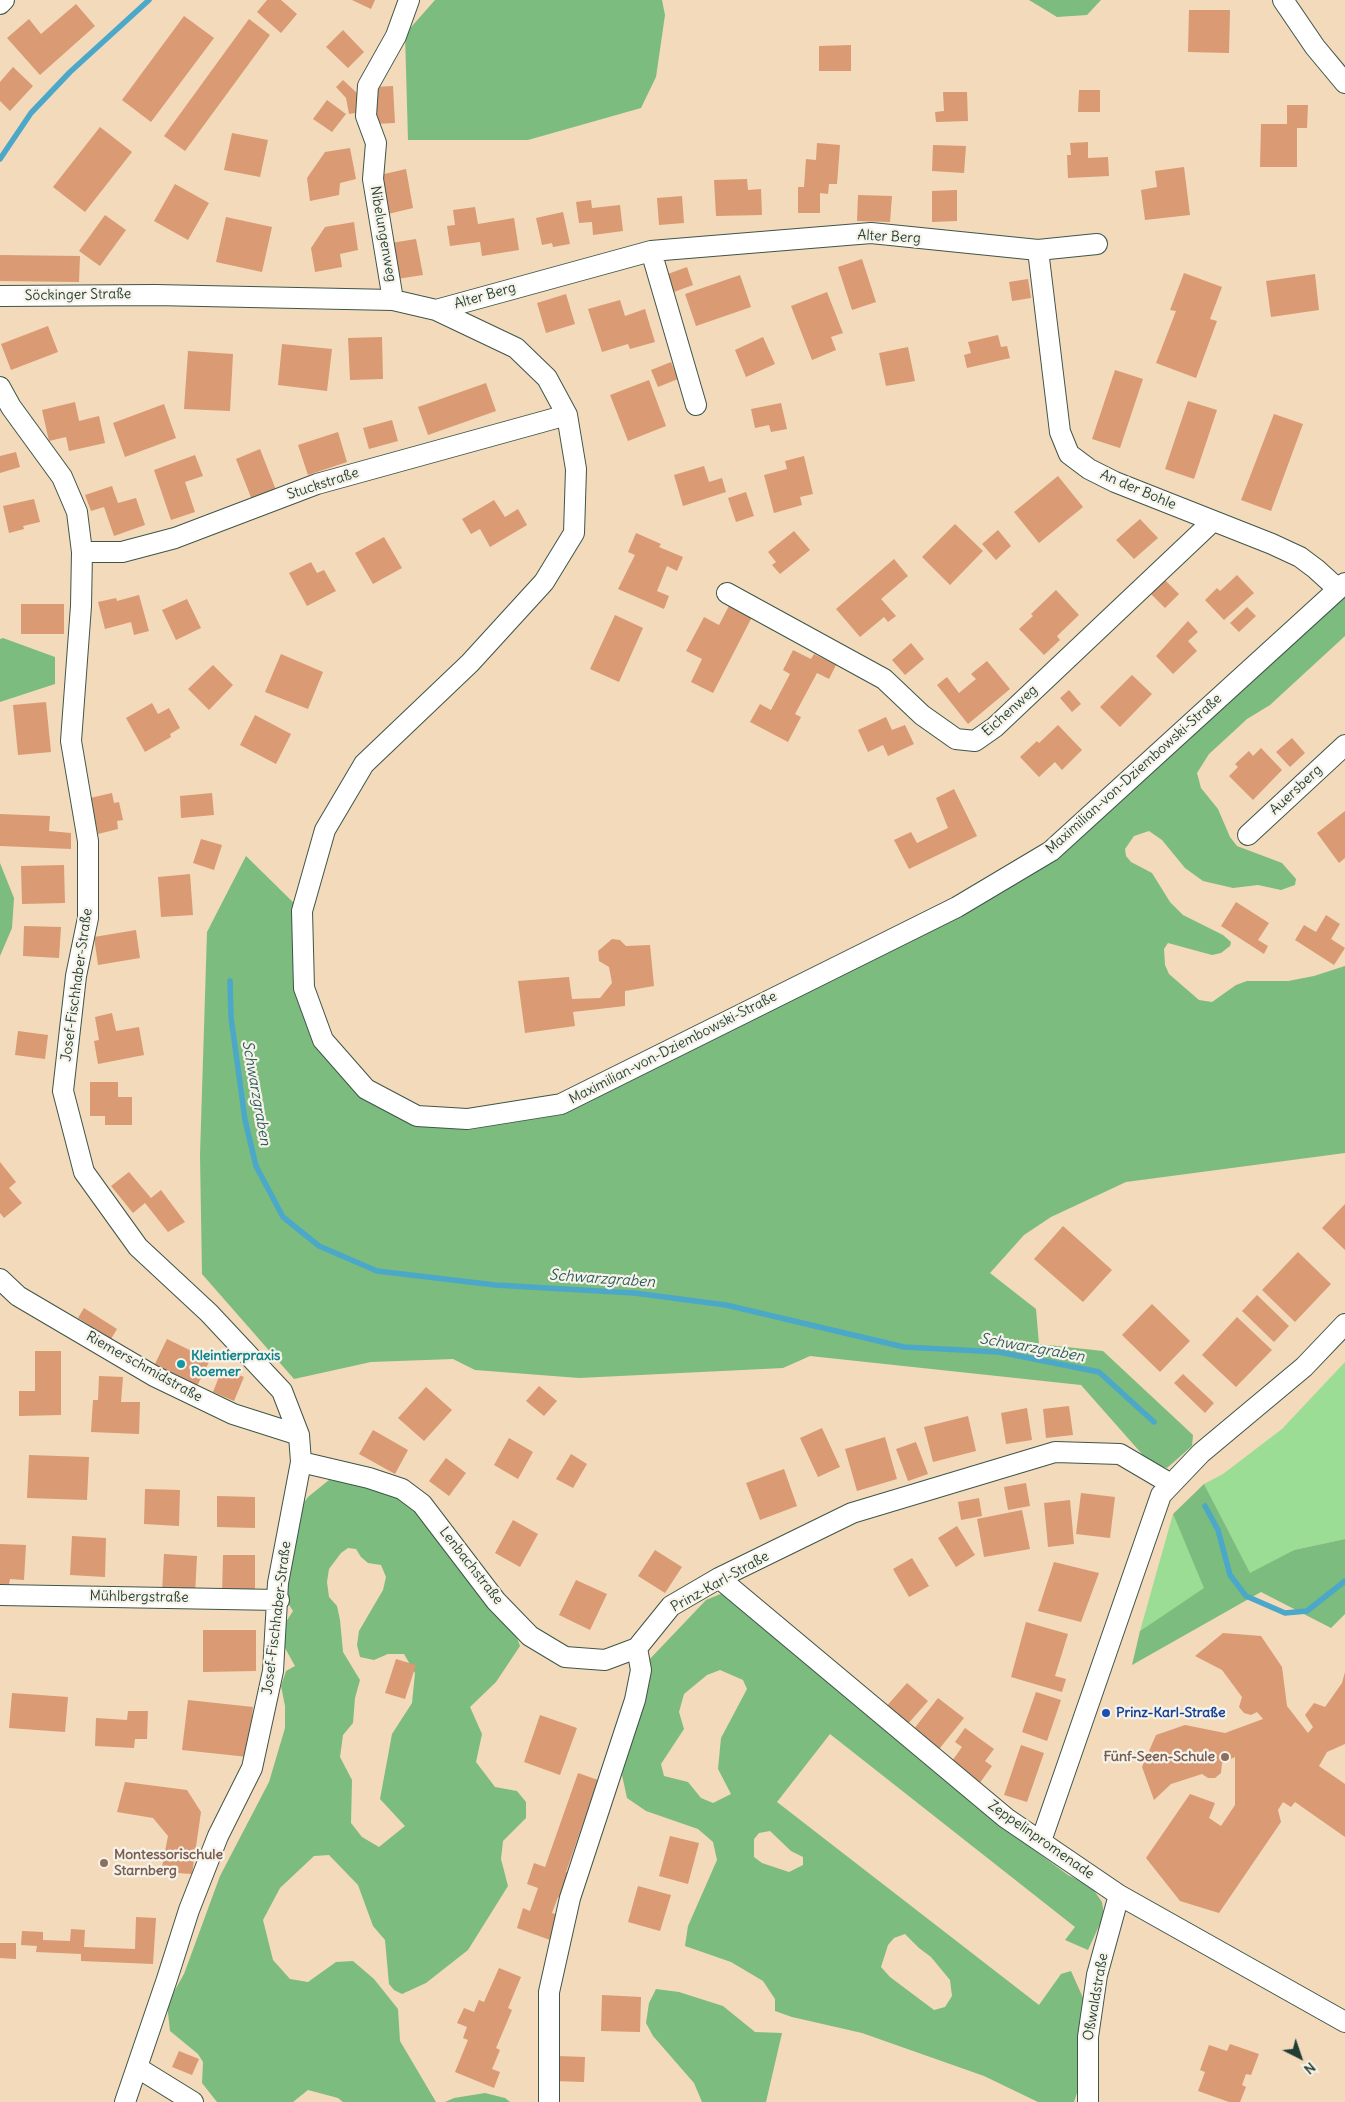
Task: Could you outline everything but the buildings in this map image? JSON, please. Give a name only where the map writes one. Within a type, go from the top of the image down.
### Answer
[{"type":"street","points":[[0,4],[4,0]]},
{"type":"street","name":"Nibelungenweg","points":[[393,300],[373,179],[376,144],[366,116],[368,86],[396,36],[409,0]]},
{"type":"street","points":[[1283,0],[1315,47],[1345,83]]},
{"type":"street","name":"Alter Berg","points":[[436,310],[651,251],[871,233],[1038,250],[1097,244]]},
{"type":"street","name":"An der Bohle","points":[[1038,250],[1060,432],[1069,454],[1089,469],[1115,482],[1300,557],[1342,586]]},
{"type":"street","points":[[651,251],[696,405]]},
{"type":"street","name":"Maximilian-von-Dziembowski-Straße","points":[[155,294],[393,300],[436,310],[516,348],[547,378],[567,415],[576,469],[574,533],[544,582],[470,663],[364,764],[325,830],[302,911],[304,988],[323,1040],[366,1089],[417,1116],[467,1119],[561,1104],[957,907],[1051,851],[1342,586]]},
{"type":"street","name":"Söckinger Straße","points":[[0,296],[155,294]]},
{"type":"street","name":"Josef-Fischhaber-Straße","points":[[0,387],[11,407],[62,476],[77,512],[82,552],[82,606],[71,741],[88,841],[88,918],[76,976],[63,1091],[84,1172],[138,1247],[209,1313],[282,1391],[299,1435],[302,1462],[278,1583],[279,1600],[273,1671],[252,1768],[218,1836],[189,1910],[138,2068],[129,2085],[125,2102]]},
{"type":"street","name":"Stuckstraße","points":[[82,552],[122,552],[175,538],[317,484],[567,415]]},
{"type":"street","name":"Eichenweg","points":[[727,593],[884,679],[922,715],[956,739],[975,741],[995,727],[1213,521]]},
{"type":"street","name":"Auersberg","points":[[1248,835],[1345,745]]},
{"type":"street","name":"Riemerschmidstraße","points":[[0,1279],[18,1296],[154,1376],[233,1414],[299,1435]]},
{"type":"street","points":[[1042,1841],[1161,1495],[1201,1452],[1304,1366],[1345,1324]]},
{"type":"street","name":"Prinz-Karl-Straße","points":[[637,1648],[670,1606],[719,1578],[852,1512],[1056,1452],[1120,1454],[1172,1484]]},
{"type":"street","name":"Lenbachstraße","points":[[302,1462],[369,1478],[402,1489],[422,1504],[496,1601],[530,1636],[565,1657],[605,1660],[637,1648]]},
{"type":"street","name":"Zeppelinpromenade","points":[[719,1578],[1006,1818],[1119,1895],[1345,2022]]},
{"type":"street","name":"Mühlbergstraße","points":[[0,1594],[279,1600]]},
{"type":"street","points":[[549,2102],[549,1992],[570,1898],[636,1700],[641,1670],[637,1648]]},
{"type":"street","name":"Oßwaldstraße","points":[[1088,2102],[1088,2037],[1097,1975],[1119,1895]]},
{"type":"street","points":[[138,2068],[192,2102]]},
{"type":"green space","points":[[435,0],[662,0],[665,15],[656,77],[641,108],[528,140],[408,140],[405,34]]},
{"type":"green space","points":[[1029,0],[1101,0],[1087,15],[1057,17]]},
{"type":"green space","points":[[1345,597],[1345,636],[1270,705],[1247,719],[1209,754],[1197,773],[1201,788],[1218,809],[1230,837],[1237,846],[1282,863],[1296,879],[1295,885],[1281,890],[1258,885],[1233,888],[1203,881],[1185,868],[1162,840],[1149,831],[1134,836],[1125,849],[1126,856],[1131,862],[1152,873],[1170,902],[1183,915],[1223,935],[1231,942],[1230,946],[1221,953],[1212,955],[1168,943],[1164,949],[1165,965],[1169,974],[1199,1000],[1212,1002],[1236,985],[1247,981],[1288,981],[1314,976],[1345,966],[1345,1153],[1126,1182],[1051,1217],[1024,1235],[990,1273],[1036,1309],[1039,1344],[1103,1351],[1193,1435],[1192,1446],[1167,1468],[1149,1462],[1081,1385],[810,1356],[783,1368],[579,1378],[475,1370],[453,1359],[371,1362],[294,1379],[202,1274],[200,1155],[207,932],[246,856],[302,911],[304,988],[323,1040],[366,1089],[417,1116],[551,1106],[1051,851],[1069,849],[1284,649]]},
{"type":"green space","points":[[3,638],[55,657],[55,684],[0,702],[0,639]]},
{"type":"green space","points":[[0,863],[14,898],[12,928],[0,956]]},
{"type":"green space","points":[[1345,1362],[1345,1539],[1294,1550],[1250,1574],[1204,1484],[1223,1474],[1282,1429]]},
{"type":"green space","points":[[329,1480],[367,1483],[416,1506],[514,1630],[520,1646],[496,1682],[470,1707],[482,1734],[476,1762],[495,1787],[517,1791],[526,1802],[526,1818],[503,1841],[501,1859],[508,1886],[468,1950],[426,1983],[402,1994],[394,1990],[389,1984],[385,1940],[373,1926],[358,1885],[329,1855],[314,1856],[280,1888],[263,1920],[273,1960],[290,1979],[308,1982],[336,1962],[353,1961],[374,1979],[398,2009],[400,2041],[436,2102],[343,2102],[338,2098],[308,2090],[293,2102],[217,2102],[202,2083],[203,2062],[198,2054],[170,2031],[167,2004],[184,1974],[220,1876],[269,1782],[285,1728],[285,1706],[281,1686],[286,1671],[295,1666],[285,1648],[284,1625],[293,1611],[286,1600],[295,1515],[308,1497]],"holes":[[[348,1548],[356,1549],[368,1563],[381,1565],[386,1577],[383,1590],[359,1631],[357,1645],[360,1657],[374,1660],[388,1654],[404,1654],[415,1673],[412,1703],[392,1734],[380,1799],[405,1826],[379,1847],[362,1837],[351,1823],[352,1780],[340,1757],[343,1735],[353,1723],[355,1698],[360,1680],[343,1652],[337,1606],[329,1597],[327,1582],[329,1569],[341,1553]]]},
{"type":"green space","points":[[1204,1484],[1250,1573],[1294,1550],[1345,1539],[1345,1614],[1331,1628],[1261,1592],[1132,1665],[1140,1631],[1204,1588],[1173,1514]]},
{"type":"green space","points":[[1173,1514],[1205,1588],[1140,1631]]},
{"type":"green space","points":[[723,1593],[1001,1820],[1025,1843],[1068,1875],[1091,1886],[1102,1902],[1104,1915],[1088,1950],[1065,1940],[1075,1927],[830,1734],[777,1802],[1039,2005],[1061,1974],[1071,1971],[1084,2000],[1080,2084],[1074,2102],[1038,2102],[984,2076],[862,2033],[792,2017],[775,2011],[775,1999],[763,1981],[731,1962],[685,1946],[688,1926],[717,1860],[713,1842],[698,1829],[646,1811],[627,1798],[622,1775],[647,1662],[706,1600]],"holes":[[[720,1670],[743,1680],[747,1689],[721,1738],[718,1769],[731,1794],[713,1803],[701,1798],[688,1782],[664,1776],[661,1764],[684,1729],[679,1712],[684,1694],[707,1675]],[[770,1831],[791,1851],[803,1857],[803,1865],[789,1872],[762,1863],[754,1857],[754,1839],[759,1833]],[[905,1934],[931,1957],[950,1980],[952,1996],[945,2007],[934,2010],[890,1977],[881,1967],[888,1945],[894,1938]]]},
{"type":"green space","points":[[656,1989],[679,1992],[723,2006],[755,2032],[782,2033],[766,2102],[702,2102],[694,2083],[653,2036],[646,2023],[649,2003]]},
{"type":"green space","points":[[485,2093],[505,2098],[510,2102],[445,2102],[454,2098]]},
{"type":"waterway","points":[[0,159],[31,113],[70,72],[149,0]]},
{"type":"waterway","name":"Schwarzgraben","points":[[230,981],[231,1017],[245,1120],[256,1166],[283,1217],[319,1246],[377,1271],[495,1285],[634,1293],[726,1305],[904,1347],[999,1352],[1099,1372],[1154,1422]]},
{"type":"waterway","points":[[1205,1506],[1218,1530],[1230,1575],[1246,1596],[1285,1613],[1307,1611],[1345,1581]]},
{"type":"place","name":"Kleintierpraxis Roemer","points":[[181,1364]]},
{"type":"place","name":"Prinz-Karl-Straße","points":[[1106,1713]]},
{"type":"place","name":"Fünf-Seen-Schule","points":[[1225,1757]]},
{"type":"place","name":"Montessorischule Starnberg","points":[[104,1863]]}]
